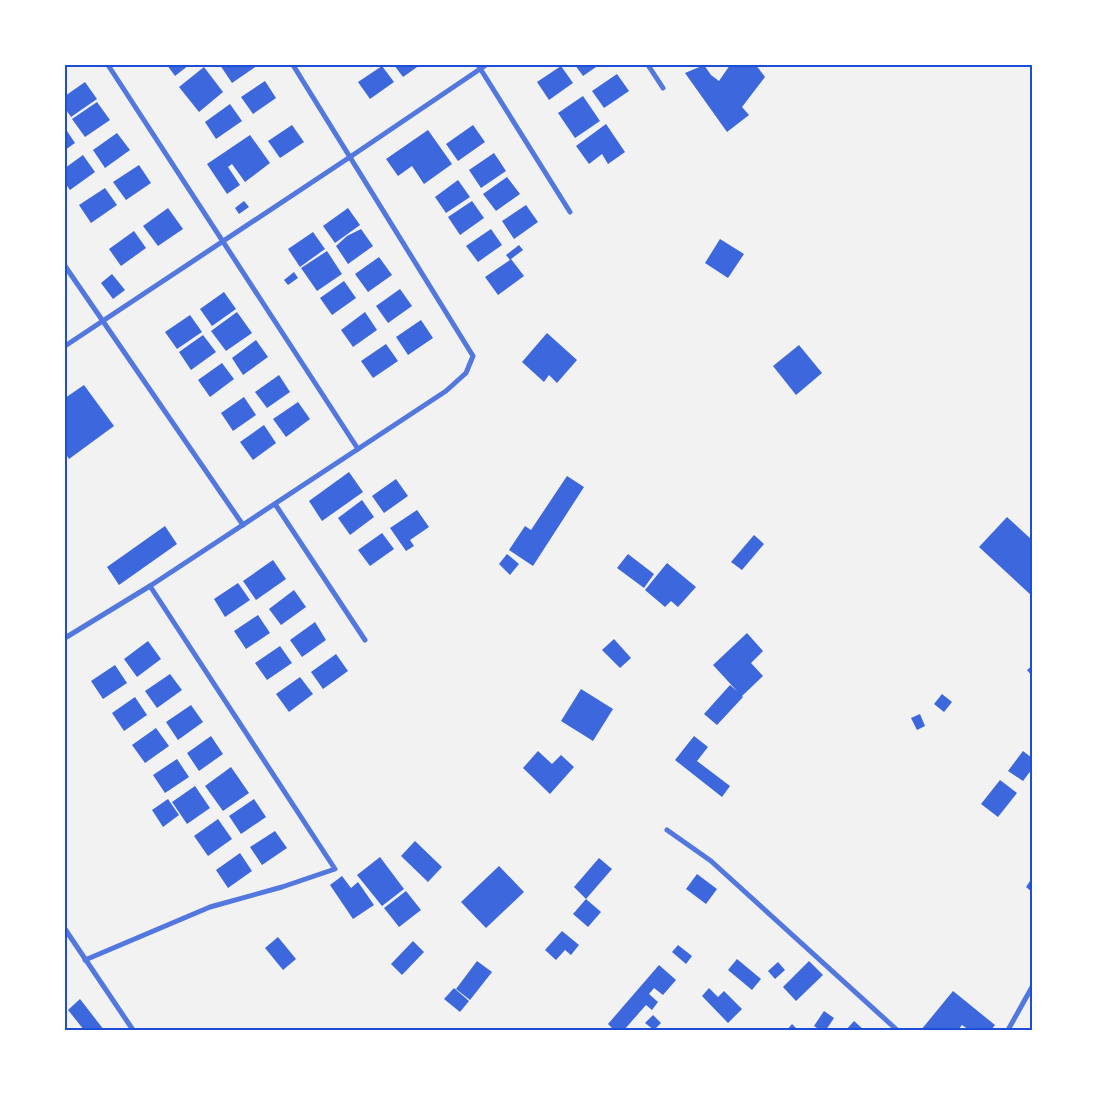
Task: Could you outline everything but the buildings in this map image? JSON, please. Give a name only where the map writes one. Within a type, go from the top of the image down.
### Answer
[{"type":"street","points":[[108,65],[358,449]]},
{"type":"street","points":[[65,638],[150,586],[446,391],[466,373],[473,356],[293,65]]},
{"type":"street","points":[[65,346],[350,157],[479,67],[486,65]]},
{"type":"street","points":[[648,65],[663,88]]},
{"type":"street","points":[[479,67],[570,212]]},
{"type":"street","points":[[65,266],[243,525]]},
{"type":"street","points":[[275,504],[365,640]]},
{"type":"street","points":[[86,960],[210,906],[282,887],[335,869],[150,586]]},
{"type":"street","points":[[667,830],[711,862],[897,1030]]},
{"type":"street","points":[[65,929],[133,1030]]},
{"type":"street","points":[[1008,1030],[1032,987]]}]
